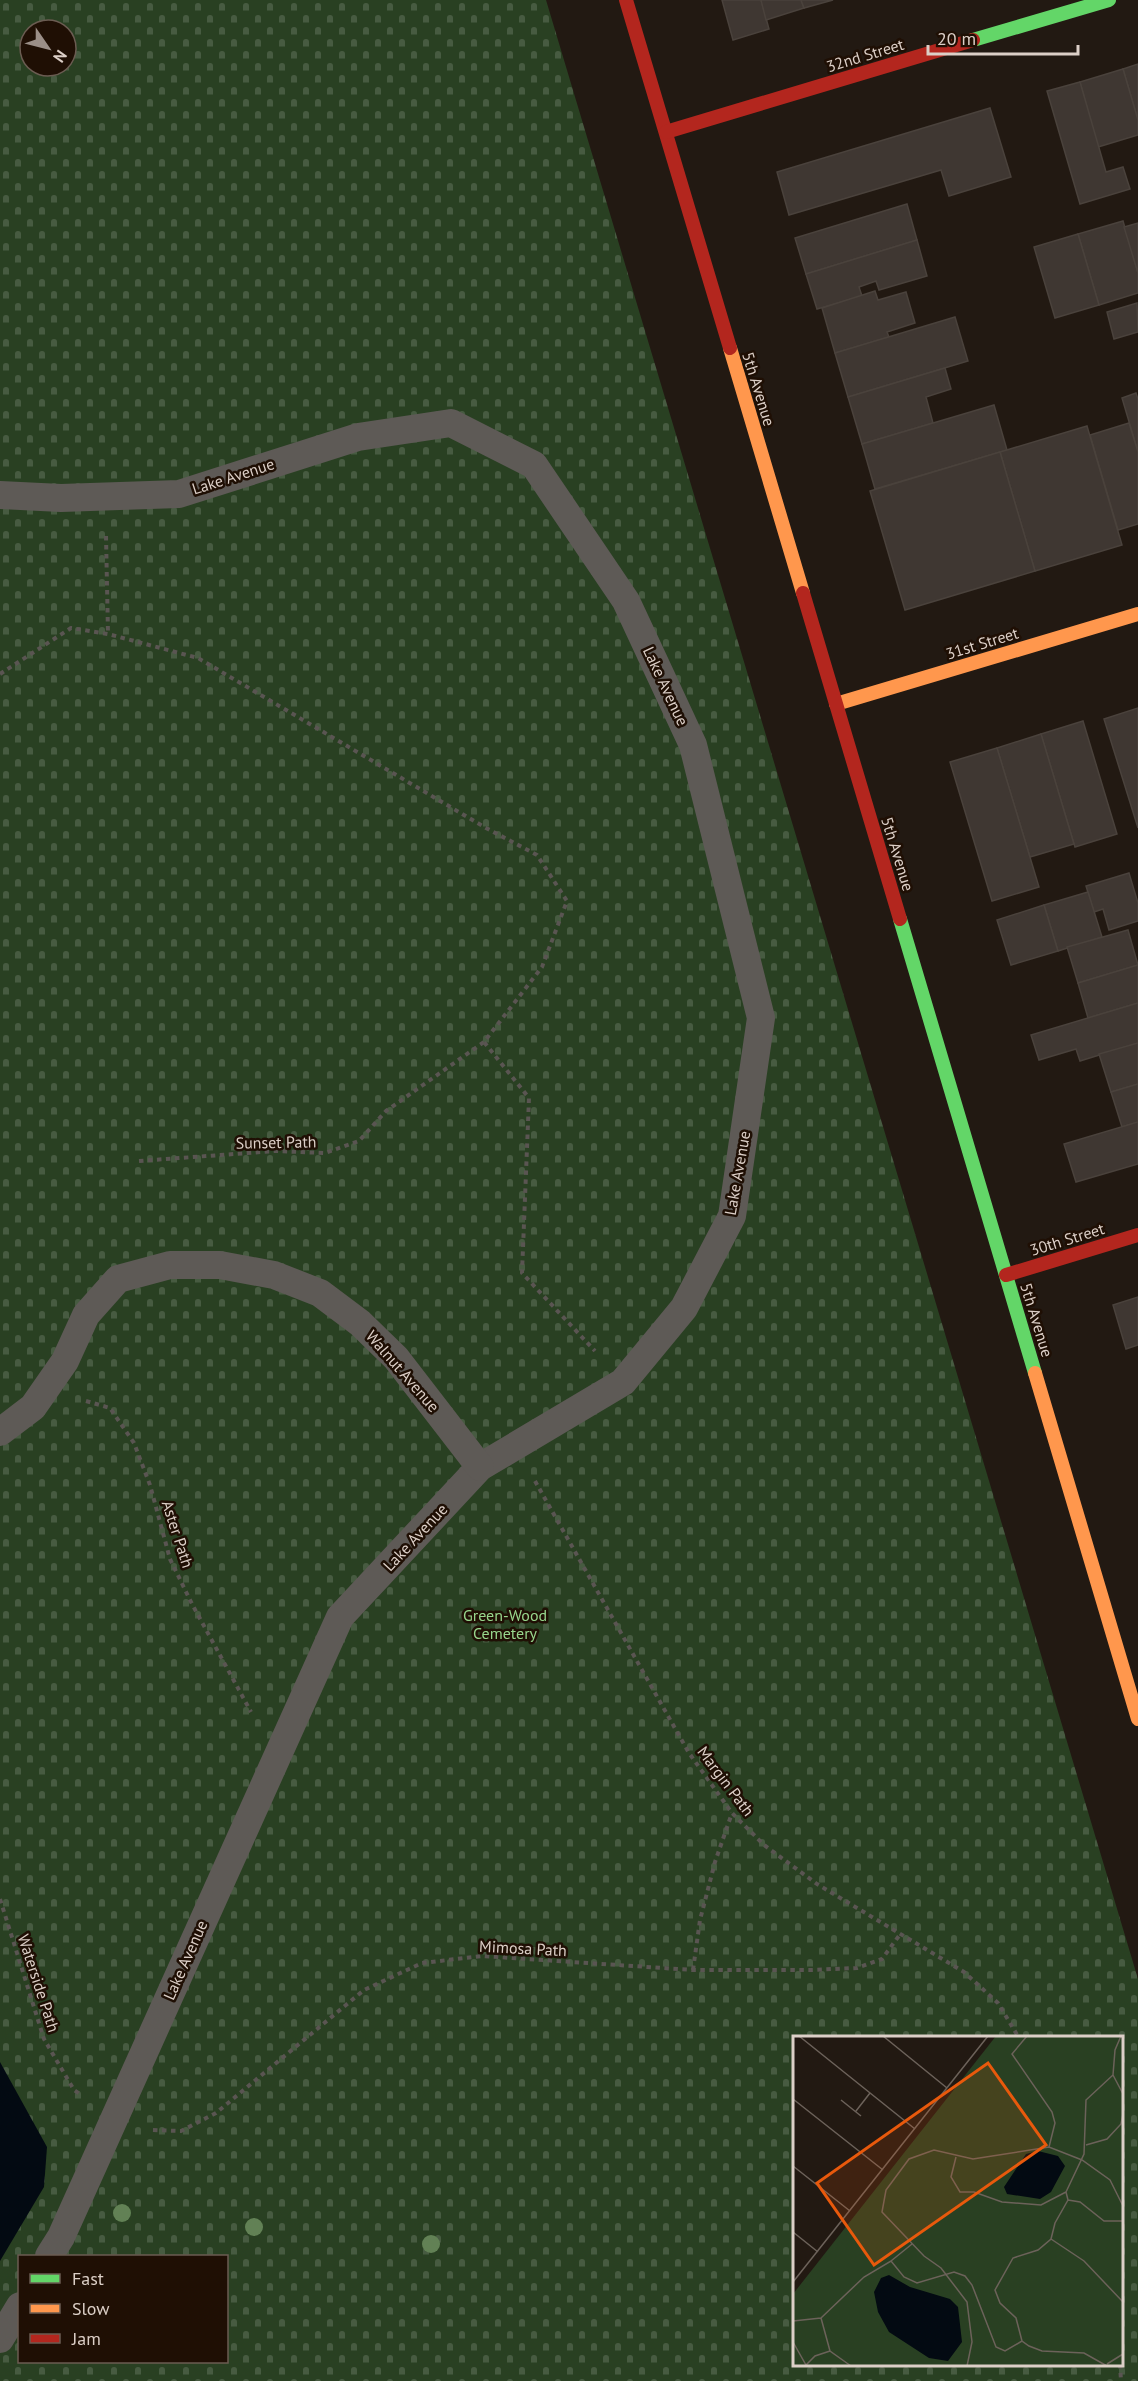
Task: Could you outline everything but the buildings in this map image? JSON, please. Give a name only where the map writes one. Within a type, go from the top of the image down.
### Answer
[{"type":"street","name":"5th Avenue","points":[[626,0],[1138,1719]]},
{"type":"street","name":"32nd Street","points":[[666,132],[1109,0]]},
{"type":"street","name":"31st Street","points":[[836,704],[1138,614]]},
{"type":"street","name":"30th Street","points":[[1006,1275],[1138,1236]]},
{"type":"lane","name":"Lake Avenue","points":[[0,495],[61,498],[179,494],[358,437],[451,423],[534,465],[627,601],[693,745],[761,1018],[732,1216],[684,1308],[623,1382],[480,1467],[340,1617],[61,2237],[50,2255]]},
{"type":"lane","name":"Walnut Avenue","points":[[0,1432],[33,1407],[65,1361],[86,1315],[118,1279],[170,1265],[220,1265],[274,1275],[320,1293],[360,1323],[396,1358],[480,1467]]},
{"type":"lane","points":[[0,2339],[18,2309]]},
{"type":"path","points":[[0,674],[71,628],[108,634],[105,496]]},
{"type":"path","name":"Sunset Path","points":[[108,634],[198,658],[486,828],[537,855],[567,901],[542,967],[484,1042],[386,1111],[358,1141],[325,1153],[275,1151],[139,1161]]},
{"type":"path","points":[[484,1042],[529,1098],[522,1273],[623,1382]]},
{"type":"path","name":"Aster Path","points":[[45,1389],[110,1408],[134,1443],[150,1485],[170,1558],[192,1604],[277,1757]]},
{"type":"path","name":"Margin Path","points":[[515,1446],[689,1753],[732,1813],[764,1845],[817,1884],[964,1972],[998,2003],[1018,2036]]},
{"type":"path","points":[[693,1970],[700,1920],[715,1862],[732,1813]]},
{"type":"path","name":"Waterside Path","points":[[0,1899],[44,2039],[74,2090],[114,2119]]},
{"type":"path","name":"Mimosa Path","points":[[114,2119],[150,2130],[181,2131],[216,2113],[364,1990],[422,1963],[482,1956],[693,1970],[857,1968],[882,1959],[901,1933]]},
{"type":"path","points":[[1120,2366],[1122,2381]]},
{"type":"green space","name":"Green-Wood Cemetery","points":[[0,0],[546,0],[1138,1979],[1138,2381],[0,2381]]},
{"type":"shaded area","points":[[0,2062],[47,2147],[44,2187],[0,2261]]},
{"type":"traffic: fast","points":[[973,40],[1109,0]]},
{"type":"traffic: fast","points":[[900,919],[1035,1373]]},
{"type":"traffic: slow","points":[[730,348],[803,593]]},
{"type":"traffic: slow","points":[[836,704],[1138,614]]},
{"type":"traffic: slow","points":[[1035,1373],[1138,1719]]},
{"type":"traffic: jam","points":[[626,0],[730,348]]},
{"type":"traffic: jam","points":[[666,132],[973,40]]},
{"type":"traffic: jam","points":[[803,593],[900,919]]},
{"type":"traffic: jam","points":[[1006,1275],[1138,1235]]}]
